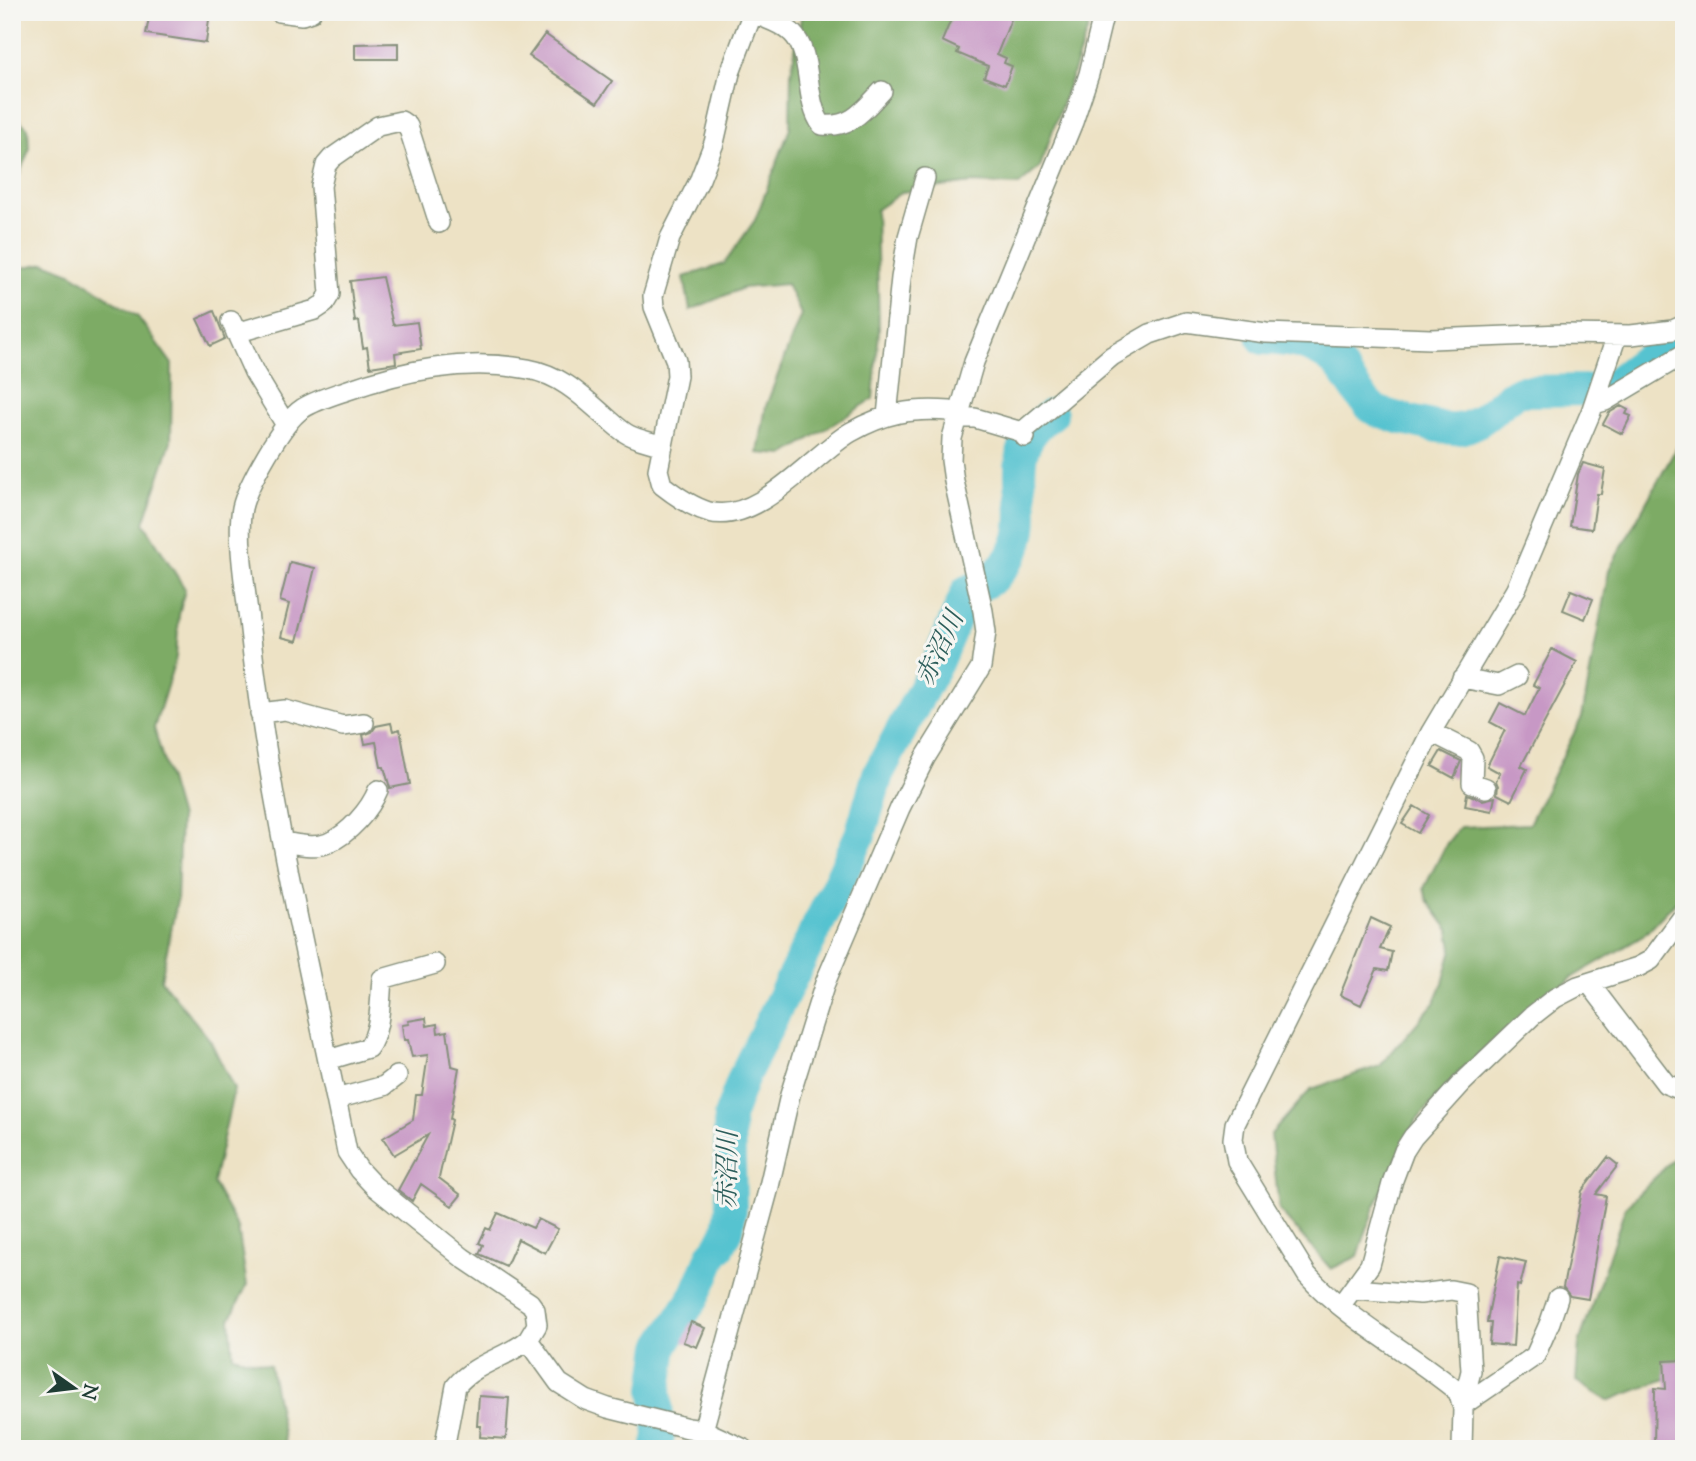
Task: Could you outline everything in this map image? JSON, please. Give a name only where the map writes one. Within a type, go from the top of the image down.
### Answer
[{"type":"street","points":[[279,12],[302,15],[311,12]]},
{"type":"street","points":[[700,1439],[768,1191],[790,1095],[825,983],[900,808],[925,758],[981,667],[986,632],[983,611],[951,460],[957,418],[987,326],[1073,122],[1089,74],[1104,12]]},
{"type":"street","points":[[882,92],[846,124],[835,127],[822,125],[814,115],[802,46],[784,26],[753,13],[730,74],[714,143],[700,179],[670,238],[653,296],[654,307],[676,361],[677,376],[657,470],[662,485],[690,504],[711,512],[727,513],[768,498],[850,433],[898,411],[922,408],[950,411],[957,418],[975,418],[1024,435],[1112,356],[1150,334],[1186,322],[1266,333],[1431,339],[1563,334],[1617,335],[1683,328]]},
{"type":"street","points":[[286,425],[254,372],[233,327],[315,310],[324,304],[330,293],[322,197],[323,172],[332,158],[378,126],[401,121],[408,126],[439,223]]},
{"type":"street","points":[[887,416],[901,278],[908,237],[925,178]]},
{"type":"street","points":[[1462,1449],[1461,1401],[1458,1392],[1341,1305],[1307,1275],[1251,1187],[1234,1152],[1235,1124],[1431,732],[1516,589],[1596,397],[1617,335]]},
{"type":"street","points":[[1596,397],[1605,401],[1684,354]]},
{"type":"street","points":[[444,1449],[456,1386],[462,1378],[479,1367],[528,1340],[537,1325],[535,1310],[530,1303],[463,1258],[374,1186],[347,1152],[283,842],[260,713],[243,565],[242,511],[247,492],[286,425],[300,410],[327,397],[381,378],[459,365],[497,365],[530,370],[561,380],[629,435],[662,446]]},
{"type":"street","points":[[1462,678],[1499,685],[1517,676]]},
{"type":"street","points":[[260,713],[285,710],[343,726],[363,723]]},
{"type":"street","points":[[1431,732],[1469,751],[1473,758],[1472,783],[1486,788]]},
{"type":"street","points":[[283,842],[310,846],[329,843],[348,829],[366,810],[378,790]]},
{"type":"street","points":[[1341,1305],[1370,1265],[1393,1180],[1404,1151],[1413,1137],[1461,1084],[1532,1016],[1555,999],[1651,960],[1684,915]]},
{"type":"street","points":[[328,1060],[368,1048],[371,1044],[383,979],[435,964]]},
{"type":"street","points":[[1590,983],[1666,1084],[1684,1091]]},
{"type":"street","points":[[336,1099],[384,1086],[397,1076]]},
{"type":"street","points":[[1354,1289],[1420,1294],[1451,1290],[1466,1293],[1471,1371],[1461,1401]]},
{"type":"street","points":[[1461,1401],[1535,1356],[1558,1298]]},
{"type":"street","points":[[528,1340],[559,1383],[586,1400],[688,1428],[700,1439],[744,1449]]},
{"type":"green space","points":[[802,12],[1091,12],[1088,29],[1040,167],[1019,185],[972,183],[902,192],[876,210],[879,331],[873,399],[784,455],[758,453],[766,406],[801,314],[787,284],[743,288],[690,310],[684,277],[724,264],[755,220],[790,128],[791,72]]},
{"type":"green space","points":[[12,114],[28,128],[29,150],[12,193]]},
{"type":"green space","points":[[45,263],[71,273],[138,317],[172,364],[171,441],[144,523],[185,589],[179,615],[176,657],[154,728],[180,818],[177,901],[161,980],[210,1040],[234,1089],[213,1183],[238,1228],[247,1285],[230,1319],[233,1356],[270,1365],[286,1449],[12,1449],[12,275],[25,267]]},
{"type":"green space","points":[[1684,434],[1684,890],[1643,936],[1573,977],[1460,1071],[1415,1122],[1374,1208],[1358,1256],[1331,1269],[1279,1210],[1271,1134],[1311,1089],[1380,1066],[1435,1002],[1452,949],[1449,930],[1427,900],[1424,888],[1447,843],[1460,827],[1529,824],[1582,717],[1609,570]]},
{"type":"green space","points":[[1684,1149],[1684,1372],[1608,1401],[1576,1381],[1579,1343],[1626,1206]]},
{"type":"building","points":[[150,12],[210,12],[206,43],[146,34]]},
{"type":"building","points":[[954,12],[1002,12],[1012,17],[997,54],[1006,58],[1004,63],[1012,66],[1005,85],[984,77],[988,66],[957,53],[959,49],[942,41]]},
{"type":"building","points":[[545,34],[612,81],[597,103],[529,56]]},
{"type":"building","points":[[398,43],[398,59],[355,59],[355,44]]},
{"type":"building","points":[[382,277],[393,325],[417,322],[421,349],[395,353],[396,363],[370,367],[367,347],[363,348],[359,321],[355,322],[350,281]]},
{"type":"building","points":[[214,311],[225,339],[210,346],[197,319]]},
{"type":"building","points":[[1621,406],[1628,410],[1626,414],[1631,416],[1622,434],[1603,424],[1609,413]]},
{"type":"building","points":[[1583,463],[1605,469],[1601,494],[1597,494],[1592,529],[1570,526],[1578,474]]},
{"type":"building","points":[[290,562],[315,568],[297,641],[281,637],[289,604],[280,601]]},
{"type":"building","points":[[1571,590],[1593,599],[1585,619],[1563,610]]},
{"type":"building","points":[[1552,649],[1577,662],[1521,766],[1527,769],[1511,801],[1497,794],[1496,781],[1500,773],[1487,766],[1505,730],[1490,722],[1500,703],[1525,716],[1539,688],[1533,685]]},
{"type":"building","points":[[391,723],[393,731],[400,729],[410,784],[390,788],[384,767],[381,767],[376,742],[365,744],[363,735],[372,732],[376,726]]},
{"type":"building","points":[[1441,751],[1461,761],[1454,778],[1432,766]]},
{"type":"building","points":[[1467,794],[1483,800],[1495,797],[1492,811],[1465,806]]},
{"type":"building","points":[[1414,806],[1429,815],[1418,833],[1402,824]]},
{"type":"building","points":[[1371,918],[1390,927],[1380,949],[1392,952],[1388,971],[1377,969],[1361,1005],[1340,995]]},
{"type":"building","points":[[426,1018],[427,1026],[437,1024],[438,1033],[447,1031],[452,1066],[459,1068],[450,1119],[452,1120],[439,1178],[461,1195],[452,1206],[421,1184],[412,1201],[398,1190],[428,1135],[394,1155],[383,1138],[413,1120],[416,1095],[422,1095],[428,1055],[412,1057],[408,1040],[404,1040],[402,1025],[409,1024],[408,1021]]},
{"type":"building","points":[[1608,1157],[1618,1165],[1596,1194],[1606,1196],[1588,1299],[1570,1296],[1563,1287],[1582,1191]]},
{"type":"building","points":[[498,1213],[533,1228],[538,1219],[558,1229],[545,1253],[518,1239],[506,1266],[479,1254],[483,1245],[479,1243],[486,1228],[490,1230]]},
{"type":"building","points":[[1500,1256],[1526,1262],[1520,1286],[1517,1285],[1513,1346],[1489,1344],[1491,1323],[1487,1323]]},
{"type":"building","points":[[691,1322],[705,1328],[697,1347],[683,1342]]},
{"type":"building","points":[[1684,1360],[1684,1449],[1654,1449],[1655,1388],[1666,1389],[1664,1361]]},
{"type":"building","points":[[479,1396],[509,1398],[506,1439],[480,1437],[481,1426],[477,1426]]},
{"type":"waterway","name":"赤沼川","points":[[1263,339],[1300,344],[1325,354],[1338,364],[1362,397],[1377,411],[1451,429],[1475,423],[1520,391],[1595,390],[1615,383],[1649,357],[1684,341]]},
{"type":"waterway","name":"赤沼川","points":[[656,1449],[659,1436],[656,1389],[662,1346],[696,1294],[713,1253],[728,1230],[731,1209],[729,1117],[744,1076],[833,894],[860,835],[878,774],[937,663],[967,591],[994,577],[1017,544],[1022,505],[1020,467],[1024,449],[1033,431],[1052,414]]}]
